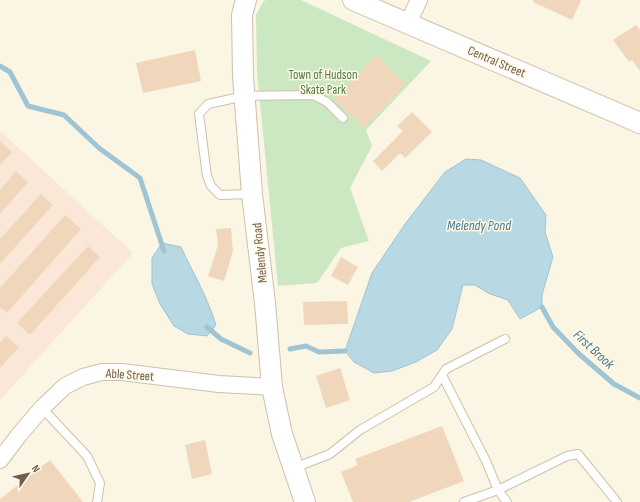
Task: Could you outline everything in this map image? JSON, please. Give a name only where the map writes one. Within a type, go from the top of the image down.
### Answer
[{"type":"street","name":"Melendy Road","points":[[246,0],[242,15],[245,96],[252,194],[265,303],[272,387],[280,427],[305,502]]},
{"type":"street","name":"Central Street","points":[[354,0],[640,122]]},
{"type":"street","points":[[408,23],[419,0]]},
{"type":"street","name":"Able Street","points":[[0,460],[18,435],[42,408],[65,386],[83,376],[102,372],[122,372],[219,384],[272,387]]},
{"type":"lane","points":[[252,194],[220,194],[211,186],[207,176],[199,114],[208,104],[245,96],[313,95],[327,102],[343,118]]},
{"type":"lane","points":[[293,469],[330,454],[360,430],[434,387],[446,369],[505,339]]},
{"type":"lane","points":[[442,375],[486,461],[498,490],[507,502]]},
{"type":"lane","points":[[42,408],[87,456],[100,483],[97,502]]},
{"type":"lane","points":[[464,502],[498,490],[567,456],[578,454],[617,502]]},
{"type":"shaded area","points":[[0,131],[133,253],[0,400]]},
{"type":"green space","name":"Town of Hudson Skate Park","points":[[266,0],[301,0],[431,61],[366,130],[372,146],[350,188],[369,241],[341,248],[317,283],[278,286],[257,72],[256,15],[263,2]]},
{"type":"water","name":"Melendy Pond","points":[[466,159],[481,160],[520,178],[546,215],[545,232],[553,257],[542,295],[542,307],[520,319],[508,300],[490,294],[475,285],[463,285],[452,329],[437,350],[416,362],[392,371],[374,373],[354,362],[345,351],[372,273],[405,224],[445,172]]},
{"type":"water","points":[[162,243],[181,247],[200,286],[216,325],[207,336],[188,334],[174,326],[160,304],[152,284],[152,258]]},
{"type":"building","points":[[534,0],[581,1],[572,20],[533,2]]},
{"type":"building","points":[[636,25],[640,30],[640,71],[632,60],[629,62],[613,40]]},
{"type":"building","points":[[195,50],[201,81],[143,93],[136,63]]},
{"type":"building","points":[[376,55],[406,84],[364,128],[334,99]]},
{"type":"building","points":[[412,112],[432,132],[405,158],[400,153],[382,171],[373,161],[403,131],[397,126]]},
{"type":"building","points":[[0,141],[12,152],[0,165]]},
{"type":"building","points":[[16,171],[28,182],[0,214],[0,190]]},
{"type":"building","points":[[41,194],[53,205],[0,264],[0,239]]},
{"type":"building","points":[[65,215],[81,229],[7,313],[0,307],[0,288]]},
{"type":"building","points":[[231,228],[233,251],[224,281],[208,276],[218,245],[216,229]]},
{"type":"building","points":[[88,246],[100,257],[30,335],[17,323]]},
{"type":"building","points":[[341,257],[358,267],[348,285],[331,276]]},
{"type":"building","points":[[347,301],[348,324],[304,325],[303,302]]},
{"type":"building","points":[[6,336],[19,347],[0,368],[0,343]]},
{"type":"building","points":[[340,368],[350,400],[326,408],[316,376]]},
{"type":"building","points":[[442,426],[464,481],[409,502],[353,502],[341,472],[358,465],[355,459]]},
{"type":"building","points":[[205,440],[212,474],[192,479],[185,445]]},
{"type":"building","points":[[50,460],[83,502],[0,502],[0,499]]},
{"type":"waterway","points":[[0,66],[10,72],[28,106],[64,115],[99,148],[140,178],[164,251]]},
{"type":"waterway","name":"First Brook","points":[[542,307],[553,327],[579,354],[614,384],[640,398]]},
{"type":"waterway","points":[[207,327],[221,339],[250,353]]},
{"type":"waterway","points":[[290,349],[306,346],[319,352],[345,351]]}]
